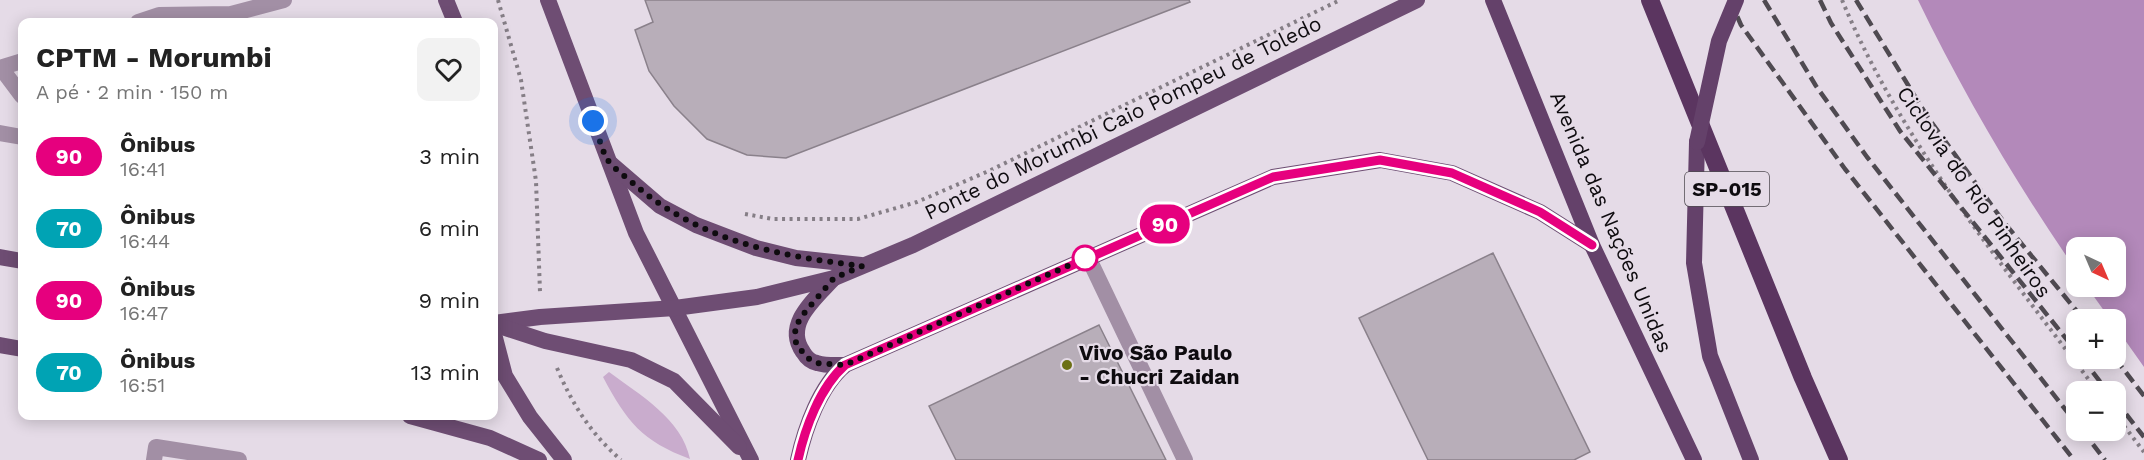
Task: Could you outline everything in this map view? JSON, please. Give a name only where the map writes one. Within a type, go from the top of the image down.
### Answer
[{"type":"highway","name":"Avenida das Nações Unidas","points":[[1493,0],[1592,245],[1694,460]]},
{"type":"highway","name":"SP-015","points":[[1650,0],[1803,378],[1839,460]]},
{"type":"highway","points":[[1736,0],[1719,41],[1697,142],[1694,262],[1710,356],[1751,460]]},
{"type":"main road","points":[[446,0],[453,18]]},
{"type":"main road","points":[[548,0],[636,233],[750,459]]},
{"type":"main road","name":"Ponte do Morumbi Caio Pompeu de Toledo","points":[[498,323],[540,317],[675,308],[757,297],[834,278],[912,245],[1417,0]]},
{"type":"main road","points":[[798,460],[802,443],[832,377],[845,365],[1273,177],[1380,160],[1452,173],[1540,212],[1592,245]]},
{"type":"main road","points":[[608,161],[660,206],[696,225],[756,248],[796,258],[862,266]]},
{"type":"main road","points":[[0,257],[18,260]]},
{"type":"main road","points":[[834,278],[795,327],[796,343],[806,357],[816,363],[845,365]]},
{"type":"main road","points":[[498,325],[545,341],[631,360],[674,381],[750,459]]},
{"type":"main road","points":[[0,345],[18,348]]},
{"type":"main road","points":[[498,349],[505,376],[530,417],[564,460]]},
{"type":"main road","points":[[425,420],[490,438],[539,460]]},
{"type":"lane","points":[[150,18],[159,15],[231,14],[284,0]]},
{"type":"lane","points":[[18,62],[1,68],[18,91]]},
{"type":"lane","points":[[0,133],[18,136]]},
{"type":"lane","points":[[1088,257],[1185,460]]},
{"type":"lane","points":[[154,460],[156,447],[239,460]]},
{"type":"path","points":[[498,0],[521,80],[536,181],[540,317]]},
{"type":"path","points":[[734,213],[773,219],[858,219],[917,202],[972,178],[1340,0]]},
{"type":"path","name":"Ciclovia do Rio Pinheiros","points":[[1842,0],[1887,96],[1921,150],[2090,381]]},
{"type":"path","points":[[545,341],[572,403],[603,444],[621,460]]},
{"type":"path","points":[[2126,428],[2144,452]]},
{"type":"shaded area","points":[[1918,0],[2144,0],[2144,367],[2126,342],[2126,309],[2103,309],[2094,297],[2126,297],[2126,237],[2066,237],[2066,255],[1992,138]]},
{"type":"shaded area","points":[[609,372],[646,399],[669,420],[685,445],[690,459],[660,445],[628,418],[603,377]]},
{"type":"building","points":[[645,0],[1189,0],[1190,2],[786,158],[747,155],[707,139],[674,106],[649,71],[635,30],[653,22]]},
{"type":"building","points":[[1493,253],[1590,452],[1574,460],[1428,460],[1359,318]]},
{"type":"building","name":"Vivo São Paulo - Chucri Zaidan","points":[[1099,325],[1166,460],[956,460],[929,406]]},
{"type":"railway","points":[[1730,0],[1741,25],[1845,169],[2074,460]]},
{"type":"railway","points":[[1764,0],[1816,86],[1867,157],[2066,410]]},
{"type":"railway","points":[[1820,0],[1831,23],[1900,131],[2066,338]]},
{"type":"railway","points":[[1856,0],[1927,116],[2003,221],[2075,309]]},
{"type":"railway","points":[[2090,369],[2100,381]]},
{"type":"railway","points":[[2123,369],[2144,396]]},
{"type":"railway","points":[[2126,414],[2144,437]]},
{"type":"railway","points":[[2090,441],[2105,460]]},
{"type":"bus line","name":"90","points":[[798,460],[802,443],[832,377],[845,365],[1273,177],[1380,160],[1452,173],[1540,212],[1592,245]]},
{"type":"place","name":"Vivo São Paulo - Chucri Zaidan","points":[[1067,365]]},
{"type":"route","points":[[593,121],[608,161],[660,206],[696,225],[756,248],[796,258],[862,266],[834,278],[795,327],[796,343],[806,357],[816,363],[845,365],[1088,257],[1085,258]]}]
